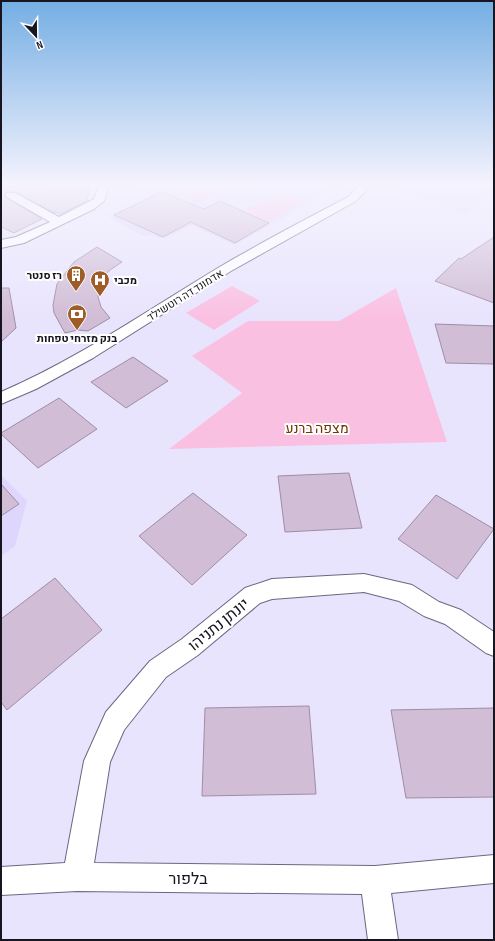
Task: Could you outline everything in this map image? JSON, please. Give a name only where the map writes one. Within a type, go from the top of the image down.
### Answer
[{"type":"street","points":[[1,244],[20,240],[42,230]]},
{"type":"street","name":"אדמונד דה רוטשילד","points":[[1,398],[36,383],[66,367],[226,269],[296,230]]},
{"type":"street","name":"יונתן נתניהו","points":[[77,877],[97,761],[115,721],[158,669],[190,647],[253,595],[272,589],[364,582],[404,592],[432,610],[453,617],[494,645]]},
{"type":"street","name":"בלפור","points":[[1,881],[77,877],[375,880],[494,869]]},
{"type":"street","points":[[375,880],[383,940]]},
{"type":"shaded area","points":[[132,230],[182,230],[169,237],[159,238],[153,235],[143,236]]},
{"type":"shaded area","points":[[202,230],[261,230],[234,245]]},
{"type":"shaded area","points":[[232,286],[260,301],[214,330],[186,313]]},
{"type":"shaded area","points":[[396,288],[447,442],[169,449],[242,393],[192,356],[248,321],[339,321]]},
{"type":"shaded area","points":[[1,475],[27,501],[15,546],[1,556]]},
{"type":"building","points":[[7,230],[20,230],[14,233]]},
{"type":"building","points":[[147,230],[176,230],[163,237]]},
{"type":"building","points":[[208,230],[257,230],[235,243]]},
{"type":"building","points":[[494,237],[494,303],[435,281],[459,258],[461,259]]},
{"type":"building","name":"רז סנטר","points":[[97,247],[122,262],[105,275],[102,279],[99,290],[98,297],[101,307],[110,318],[88,331],[78,330],[65,333],[54,313],[53,305],[57,284],[74,262]]},
{"type":"building","points":[[1,288],[9,288],[16,328],[1,342]]},
{"type":"building","points":[[435,324],[494,326],[494,364],[446,363]]},
{"type":"building","points":[[133,357],[168,381],[126,408],[91,382]]},
{"type":"building","points":[[59,398],[97,429],[38,468],[1,433]]},
{"type":"building","points":[[349,473],[362,528],[285,532],[278,476]]},
{"type":"building","points":[[1,484],[19,504],[1,516]]},
{"type":"building","points":[[193,493],[247,535],[192,585],[139,536]]},
{"type":"building","points":[[436,495],[494,529],[457,579],[398,539]]},
{"type":"building","points":[[55,578],[102,630],[7,710],[1,702],[1,619]]},
{"type":"building","points":[[309,706],[316,794],[202,796],[205,708]]},
{"type":"building","points":[[494,708],[494,797],[406,798],[391,710]]},
{"type":"place","name":"רז סנטר","points":[[76,292]]},
{"type":"place","name":"מכבי","points":[[100,297]]},
{"type":"place","name":"בנק מזרחי טפחות","points":[[77,331]]},
{"type":"district","name":"מצפה ברנע","points":[[317,428]]}]
